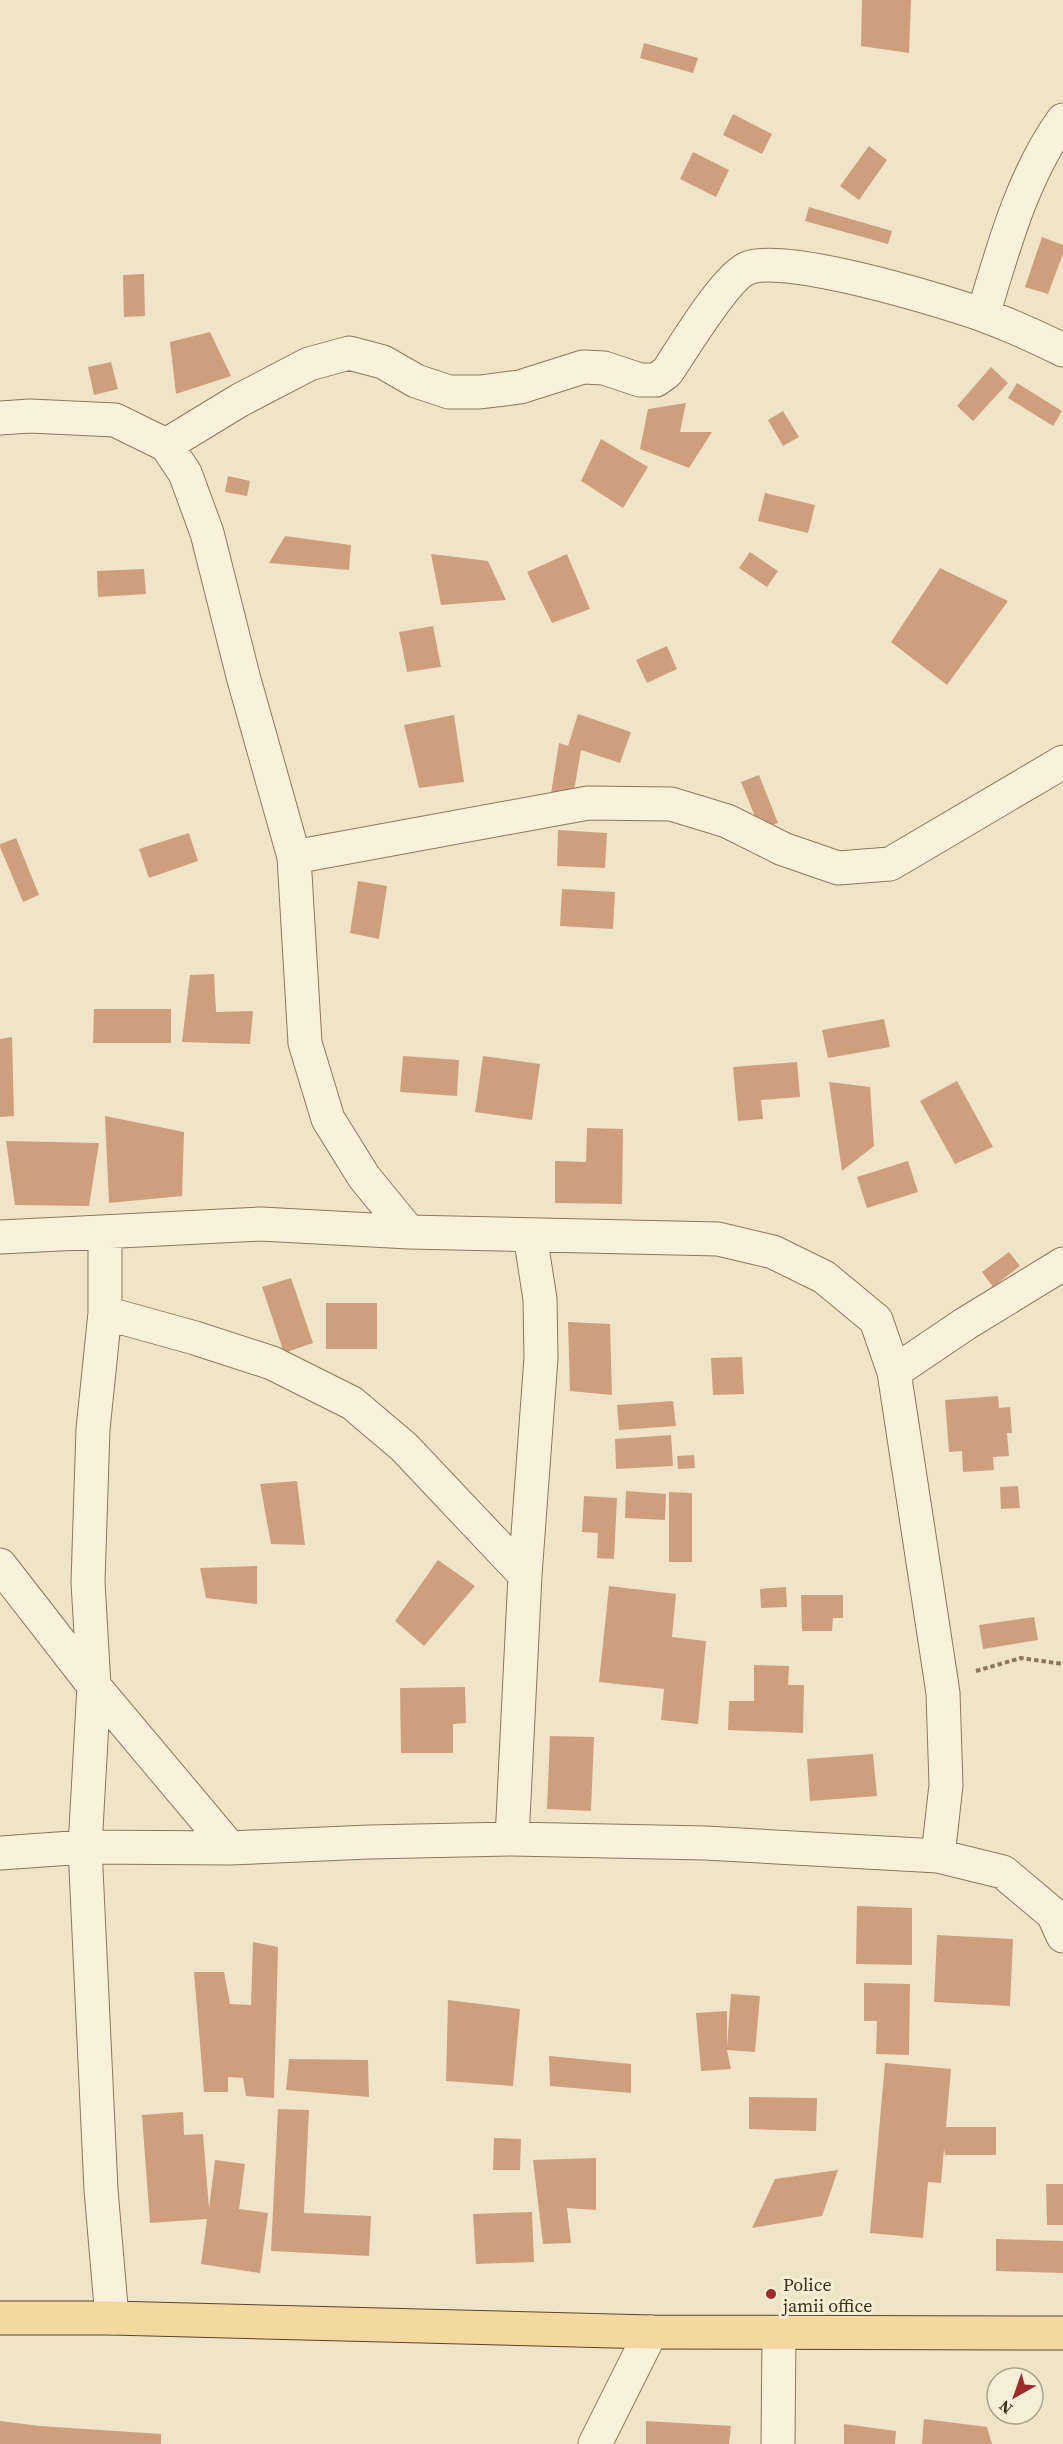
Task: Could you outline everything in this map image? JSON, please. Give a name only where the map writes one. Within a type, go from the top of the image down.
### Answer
[{"type":"main road","points":[[0,2318],[112,2318],[779,2334],[1063,2333]]},
{"type":"street","points":[[984,315],[1011,221],[1052,136],[1063,120]]},
{"type":"street","points":[[166,445],[240,400],[309,364],[349,353],[383,362],[416,381],[449,392],[480,392],[520,387],[583,367],[604,368],[640,380],[656,380],[667,372],[727,283],[747,268],[772,264],[826,272],[896,289],[984,315],[1063,350]]},
{"type":"street","points":[[0,418],[30,416],[115,420],[166,445],[186,473],[207,533],[243,676],[294,857],[305,1043],[328,1119],[364,1177],[409,1232]]},
{"type":"street","points":[[294,857],[588,803],[671,804],[727,821],[783,849],[838,868],[890,864],[1063,762]]},
{"type":"street","points":[[0,1237],[261,1224],[409,1232],[718,1239],[772,1252],[824,1277],[876,1320],[894,1372],[943,1693],[946,1785],[938,1856]]},
{"type":"street","points":[[105,1233],[105,1313],[93,1429],[88,1582],[94,1686],[85,1847],[100,2168],[112,2318]]},
{"type":"street","points":[[512,1839],[525,1575],[541,1358],[540,1299],[530,1235]]},
{"type":"street","points":[[894,1372],[965,1324],[1063,1264]]},
{"type":"street","points":[[105,1313],[195,1338],[272,1363],[352,1403],[404,1447],[525,1575]]},
{"type":"street","points":[[0,1565],[94,1686],[230,1848]]},
{"type":"street","points":[[0,1854],[85,1847],[230,1848],[512,1839],[705,1843],[938,1856],[1003,1872],[1053,1914],[1063,1936]]},
{"type":"street","points":[[595,2444],[651,2332]]},
{"type":"street","points":[[778,2444],[779,2334]]},
{"type":"path","points":[[943,1693],[974,1672],[1021,1658],[1063,1664]]},
{"type":"building","points":[[862,0],[911,0],[909,53],[861,46]]},
{"type":"building","points":[[644,43],[698,58],[693,73],[640,58]]},
{"type":"building","points":[[733,114],[772,134],[762,154],[723,135]]},
{"type":"building","points":[[869,146],[887,160],[859,200],[840,186]]},
{"type":"building","points":[[693,152],[729,170],[716,197],[680,179]]},
{"type":"building","points":[[809,207],[892,231],[888,244],[805,221]]},
{"type":"building","points":[[1042,237],[1063,245],[1063,254],[1048,294],[1025,287]]},
{"type":"building","points":[[144,274],[145,316],[124,317],[123,275]]},
{"type":"building","points":[[210,332],[231,376],[176,394],[170,342]]},
{"type":"building","points":[[111,362],[118,389],[94,395],[88,367]]},
{"type":"building","points":[[991,367],[1008,383],[973,421],[957,406]]},
{"type":"building","points":[[1017,383],[1062,411],[1053,426],[1008,398]]},
{"type":"building","points":[[686,403],[680,432],[712,432],[689,468],[640,449],[648,409]]},
{"type":"building","points":[[783,411],[799,437],[783,446],[768,420]]},
{"type":"building","points":[[601,439],[648,467],[623,508],[581,481]]},
{"type":"building","points":[[228,476],[250,481],[247,496],[225,492]]},
{"type":"building","points":[[765,493],[815,505],[808,533],[758,521]]},
{"type":"building","points":[[285,536],[351,545],[349,570],[269,563]]},
{"type":"building","points":[[750,552],[778,571],[767,587],[739,568]]},
{"type":"building","points":[[431,554],[488,561],[506,600],[441,605]]},
{"type":"building","points":[[567,554],[590,609],[552,623],[527,572]]},
{"type":"building","points":[[940,568],[1008,601],[947,685],[891,642]]},
{"type":"building","points":[[144,569],[146,594],[98,597],[97,571]]},
{"type":"building","points":[[433,626],[441,667],[407,672],[399,632]]},
{"type":"building","points":[[667,646],[677,669],[647,683],[636,660]]},
{"type":"building","points":[[578,714],[631,732],[620,763],[581,750],[573,797],[551,794],[559,743],[568,746]]},
{"type":"building","points":[[454,715],[464,782],[419,788],[404,725]]},
{"type":"building","points":[[759,775],[778,823],[760,829],[741,782]]},
{"type":"building","points":[[558,830],[607,833],[605,868],[557,866]]},
{"type":"building","points":[[189,833],[198,861],[149,878],[139,849]]},
{"type":"building","points":[[16,838],[39,895],[23,902],[0,847],[0,844]]},
{"type":"building","points":[[358,881],[387,886],[379,939],[350,933]]},
{"type":"building","points":[[562,889],[615,892],[613,929],[560,926]]},
{"type":"building","points":[[214,974],[216,1012],[253,1011],[250,1044],[182,1042],[190,975]]},
{"type":"building","points":[[94,1009],[171,1009],[171,1043],[93,1043]]},
{"type":"building","points":[[884,1019],[890,1047],[828,1058],[822,1030]]},
{"type":"building","points":[[12,1037],[14,1116],[0,1117],[0,1039]]},
{"type":"building","points":[[403,1056],[459,1060],[457,1096],[400,1092]]},
{"type":"building","points":[[483,1056],[540,1064],[532,1120],[475,1112]]},
{"type":"building","points":[[797,1062],[800,1097],[761,1100],[763,1119],[738,1121],[733,1067]]},
{"type":"building","points":[[957,1081],[993,1147],[955,1164],[920,1101]]},
{"type":"building","points":[[829,1082],[870,1087],[874,1146],[842,1171]]},
{"type":"building","points":[[105,1116],[184,1132],[182,1196],[109,1203]]},
{"type":"building","points":[[587,1128],[623,1129],[622,1204],[555,1203],[555,1161],[586,1162]]},
{"type":"building","points":[[6,1141],[99,1143],[89,1206],[15,1205]]},
{"type":"building","points":[[908,1161],[918,1192],[867,1208],[857,1177]]},
{"type":"building","points":[[1009,1252],[1020,1266],[993,1287],[982,1272]]},
{"type":"building","points":[[291,1278],[313,1343],[284,1353],[262,1287]]},
{"type":"building","points":[[326,1303],[377,1303],[377,1349],[326,1349]]},
{"type":"building","points":[[568,1322],[610,1324],[612,1395],[570,1391]]},
{"type":"building","points":[[742,1357],[744,1394],[713,1395],[711,1358]]},
{"type":"building","points":[[998,1396],[999,1408],[1010,1407],[1012,1433],[1007,1433],[1009,1456],[993,1457],[994,1470],[963,1472],[962,1451],[949,1452],[945,1400]]},
{"type":"building","points":[[673,1401],[676,1426],[619,1430],[617,1405]]},
{"type":"building","points":[[671,1435],[673,1466],[616,1469],[615,1439]]},
{"type":"building","points":[[694,1455],[695,1468],[678,1469],[677,1456]]},
{"type":"building","points":[[297,1481],[305,1545],[271,1544],[260,1484]]},
{"type":"building","points":[[1018,1486],[1020,1508],[1001,1509],[1000,1487]]},
{"type":"building","points":[[626,1491],[666,1494],[665,1520],[625,1518]]},
{"type":"building","points":[[669,1492],[692,1493],[692,1562],[669,1562]]},
{"type":"building","points":[[584,1496],[617,1498],[614,1559],[597,1558],[598,1533],[582,1532]]},
{"type":"building","points":[[438,1560],[475,1586],[424,1646],[395,1621]]},
{"type":"building","points":[[257,1566],[257,1604],[206,1598],[200,1568]]},
{"type":"building","points":[[609,1586],[676,1594],[672,1637],[706,1641],[698,1724],[661,1720],[664,1689],[599,1682]]},
{"type":"building","points":[[786,1587],[787,1607],[761,1608],[760,1589]]},
{"type":"building","points":[[801,1595],[843,1595],[843,1618],[833,1618],[832,1631],[802,1631]]},
{"type":"building","points":[[1034,1617],[1038,1640],[983,1649],[979,1625]]},
{"type":"building","points":[[754,1665],[789,1666],[788,1685],[804,1685],[803,1733],[728,1730],[729,1701],[754,1701]]},
{"type":"building","points":[[465,1687],[466,1723],[453,1724],[453,1753],[401,1753],[400,1688]]},
{"type":"building","points":[[550,1736],[594,1737],[591,1811],[547,1809]]},
{"type":"building","points":[[873,1754],[877,1796],[810,1801],[807,1759]]},
{"type":"building","points":[[857,1906],[912,1908],[912,1965],[856,1964]]},
{"type":"building","points":[[937,1935],[1013,1939],[1010,2006],[934,2002]]},
{"type":"building","points":[[253,1942],[278,1947],[274,2098],[246,2096],[243,2078],[228,2077],[228,2092],[204,2092],[194,1972],[224,1972],[230,2004],[251,2005]]},
{"type":"building","points":[[864,1983],[910,1984],[909,2055],[876,2054],[877,2021],[864,2021]]},
{"type":"building","points":[[731,1994],[760,1996],[755,2052],[727,2050],[731,2069],[701,2071],[696,2013],[727,2011],[727,2046]]},
{"type":"building","points":[[448,2000],[520,2009],[513,2086],[446,2081]]},
{"type":"building","points":[[549,2056],[631,2064],[631,2093],[550,2086]]},
{"type":"building","points":[[289,2059],[368,2060],[369,2097],[286,2090]]},
{"type":"building","points":[[885,2063],[951,2069],[946,2127],[996,2127],[996,2155],[945,2155],[944,2149],[941,2183],[928,2182],[923,2238],[870,2233]]},
{"type":"building","points":[[749,2097],[817,2098],[816,2131],[749,2129]]},
{"type":"building","points":[[278,2109],[309,2110],[304,2213],[371,2216],[369,2256],[271,2251]]},
{"type":"building","points":[[183,2112],[184,2135],[203,2134],[209,2208],[215,2160],[245,2164],[239,2209],[268,2213],[260,2273],[201,2264],[207,2219],[150,2223],[142,2115]]},
{"type":"building","points":[[494,2138],[521,2139],[520,2170],[493,2170]]},
{"type":"building","points":[[596,2158],[596,2210],[567,2208],[571,2243],[543,2244],[533,2160]]},
{"type":"building","points":[[838,2170],[822,2216],[752,2228],[775,2179]]},
{"type":"building","points":[[1046,2184],[1063,2184],[1063,2225],[1047,2225]]},
{"type":"building","points":[[532,2212],[534,2262],[476,2264],[473,2214]]},
{"type":"building","points":[[996,2239],[1063,2241],[1063,2273],[996,2271]]},
{"type":"building","points":[[924,2419],[987,2427],[992,2444],[922,2444]]},
{"type":"building","points":[[0,2421],[161,2434],[161,2444],[0,2444]]},
{"type":"building","points":[[646,2421],[731,2426],[729,2444],[646,2444]]},
{"type":"building","points":[[844,2424],[896,2431],[895,2444],[844,2444]]},
{"type":"place","name":"Police jamii office","points":[[771,2294]]}]
